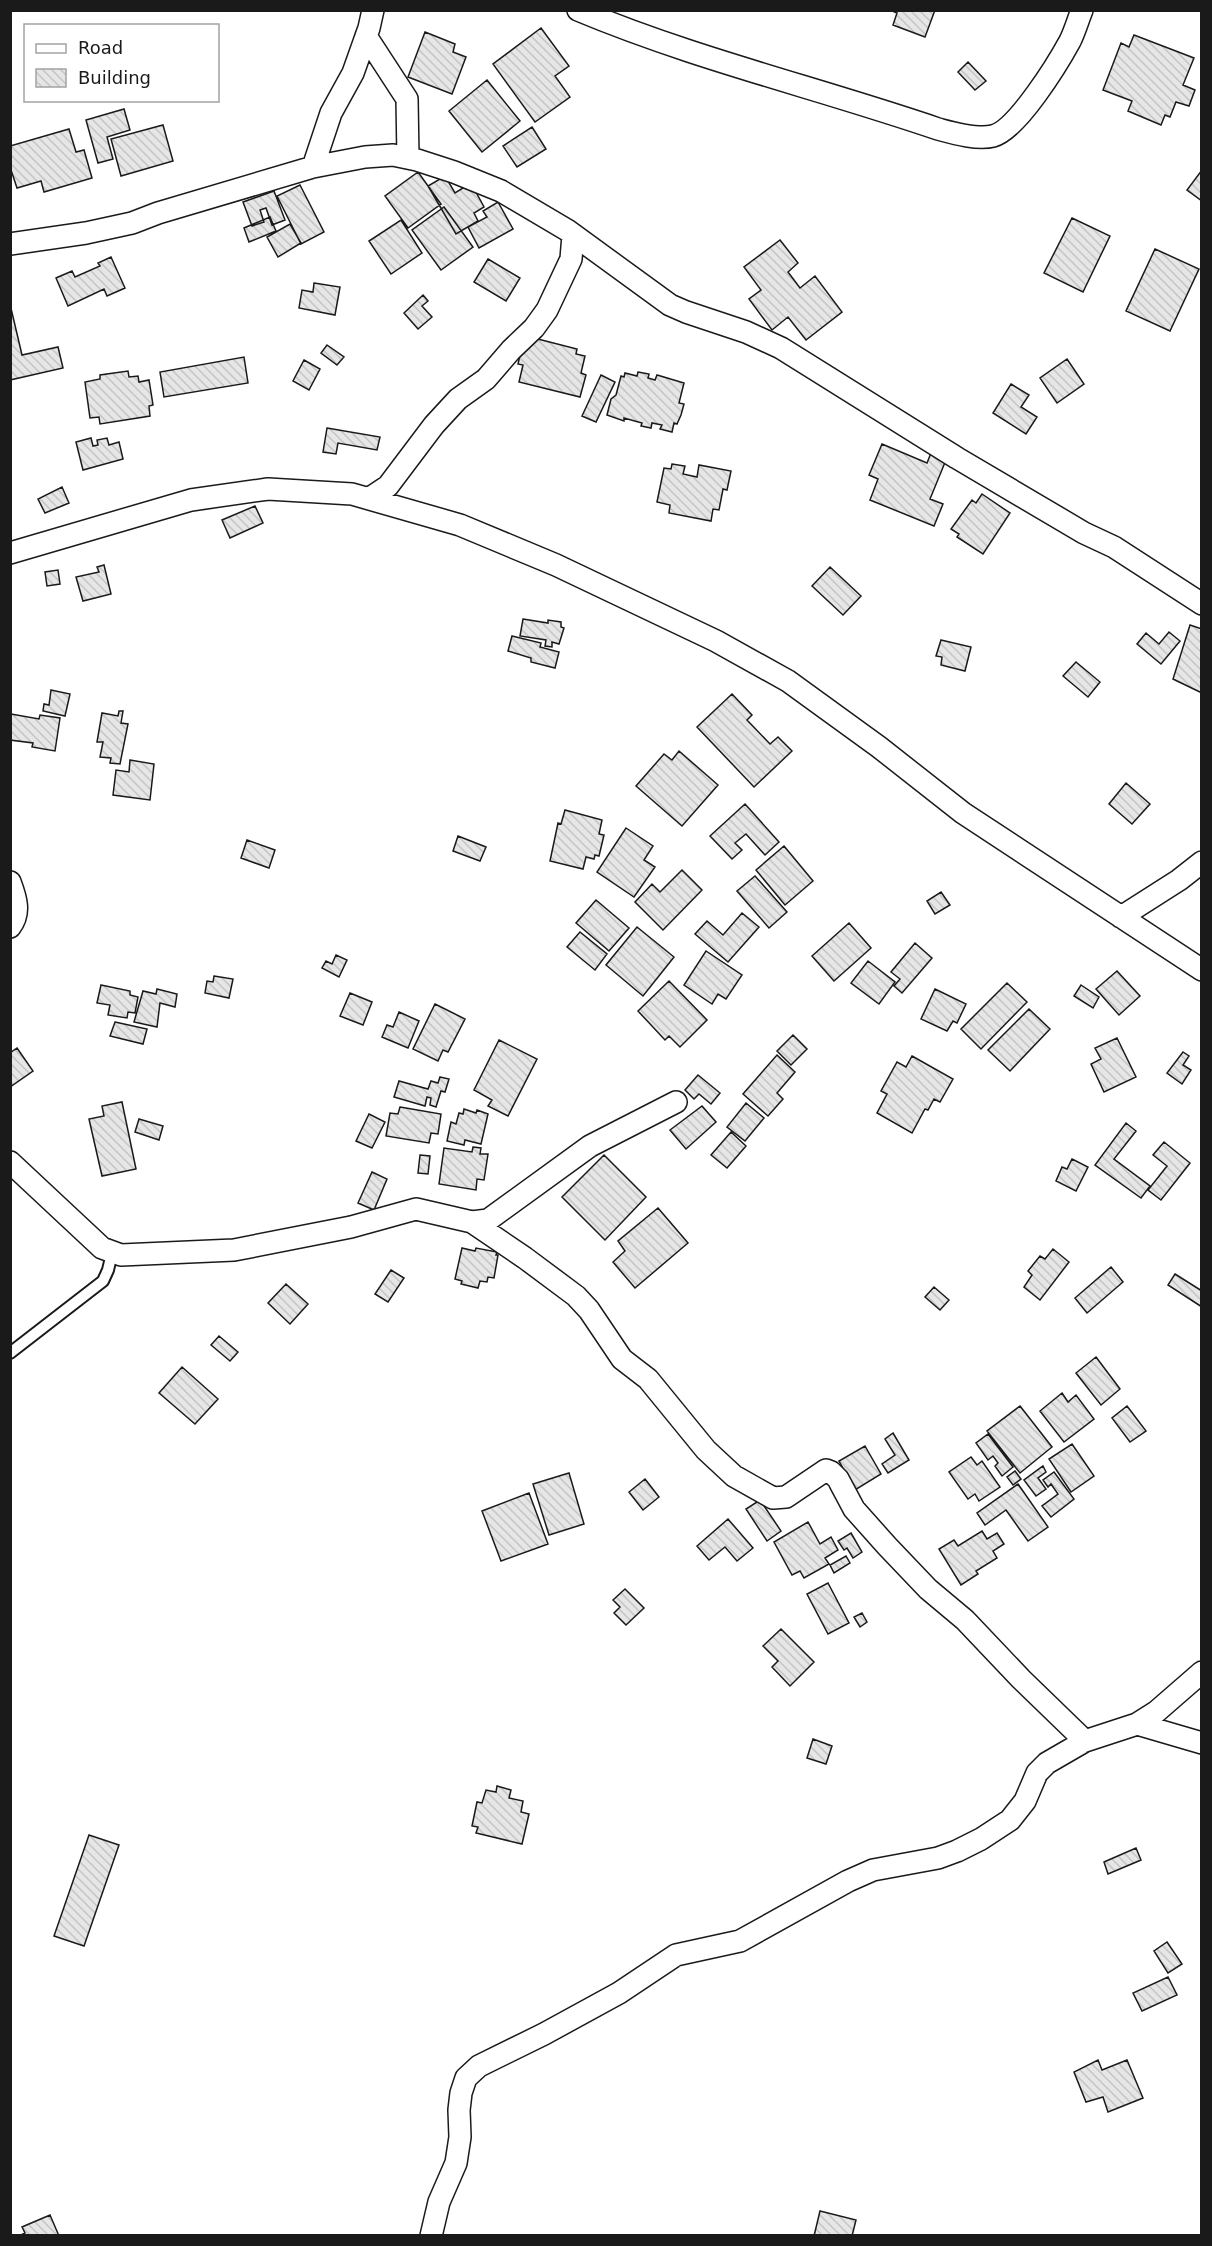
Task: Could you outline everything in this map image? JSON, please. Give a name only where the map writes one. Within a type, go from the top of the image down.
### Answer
[{"type":"street","points":[[313,166],[331,113],[353,73],[373,10]]},
{"type":"street","points":[[578,10],[620,28],[735,67],[938,129],[961,135],[993,136],[1013,123],[1046,82],[1071,40],[1082,10]]},
{"type":"street","points":[[366,36],[406,99],[408,158]]},
{"type":"street","points":[[10,244],[86,233],[132,223],[167,210],[313,166],[365,157],[393,155],[408,158],[454,172],[501,191],[573,235],[670,304],[686,312],[746,332],[781,348],[957,458],[1084,533],[1114,547],[1202,604]]},
{"type":"street","points":[[370,498],[388,486],[442,416],[458,399],[486,379],[547,310],[571,259],[573,235]]},
{"type":"street","points":[[10,553],[191,500],[268,489],[352,494],[460,525],[556,565],[716,641],[778,676],[879,747],[963,813],[1202,970]]},
{"type":"street","points":[[1121,917],[1179,880],[1202,862]]},
{"type":"street","points":[[10,882],[17,909],[16,920],[10,927]]},
{"type":"street","points":[[10,1162],[102,1248],[112,1253],[121,1255],[234,1250],[351,1227],[416,1209],[472,1222],[488,1220],[590,1146],[676,1102]]},
{"type":"street","points":[[472,1222],[576,1296],[589,1310],[622,1359],[648,1379],[706,1450],[734,1476],[773,1498],[786,1497],[826,1470],[831,1472],[838,1479],[854,1509],[887,1546],[928,1589],[965,1620],[1085,1742]]},
{"type":"street","points":[[431,2235],[439,2202],[456,2163],[460,2137],[461,2093],[466,2079],[479,2066],[619,1993],[656,1966],[676,1955],[740,1941],[818,1900],[848,1881],[873,1870],[938,1858],[957,1851],[1010,1820],[1025,1801],[1037,1773],[1047,1763],[1085,1742],[1137,1724],[1156,1712],[1202,1672]]},
{"type":"street","points":[[1137,1724],[1202,1743]]},
{"type":"lane","points":[[10,1353],[103,1281],[112,1253]]},
{"type":"building","points":[[890,10],[935,10],[925,37],[893,25],[897,13]]},
{"type":"building","points":[[541,28],[569,66],[555,76],[570,97],[535,122],[493,64]]},
{"type":"building","points":[[425,32],[455,44],[453,52],[466,57],[452,94],[408,77]]},
{"type":"building","points":[[1134,35],[1194,58],[1183,85],[1195,90],[1189,106],[1176,102],[1170,117],[1165,115],[1161,125],[1128,111],[1132,101],[1103,90],[1121,43],[1129,47]]},
{"type":"building","points":[[968,62],[986,81],[975,90],[958,72]]},
{"type":"building","points":[[487,80],[520,121],[482,152],[449,111]]},
{"type":"building","points":[[124,109],[130,130],[107,137],[113,159],[98,163],[86,120]]},
{"type":"building","points":[[163,125],[173,161],[121,176],[111,139]]},
{"type":"building","points":[[532,127],[546,149],[517,167],[503,146]]},
{"type":"building","points":[[69,129],[76,152],[84,150],[92,178],[44,192],[41,181],[17,188],[10,167],[10,146]]},
{"type":"building","points":[[1202,170],[1202,201],[1187,190]]},
{"type":"building","points":[[418,172],[441,204],[408,228],[385,196]]},
{"type":"building","points":[[445,176],[455,193],[471,183],[484,207],[474,213],[478,221],[456,234],[428,186]]},
{"type":"building","points":[[300,185],[324,232],[301,244],[277,196]]},
{"type":"building","points":[[274,191],[285,220],[272,225],[266,208],[260,210],[264,222],[252,226],[243,202]]},
{"type":"building","points":[[498,202],[513,229],[479,248],[468,227],[487,217],[483,211]]},
{"type":"building","points":[[444,207],[473,247],[441,270],[412,230]]},
{"type":"building","points":[[270,217],[276,231],[249,242],[244,228]]},
{"type":"building","points":[[1072,218],[1110,236],[1083,292],[1044,273]]},
{"type":"building","points":[[401,220],[422,253],[391,274],[369,241]]},
{"type":"building","points":[[290,224],[301,243],[278,257],[267,237]]},
{"type":"building","points":[[780,240],[798,263],[788,272],[800,288],[815,276],[842,312],[806,340],[788,317],[772,330],[749,299],[761,290],[744,267]]},
{"type":"building","points":[[1155,249],[1199,269],[1170,331],[1126,311]]},
{"type":"building","points":[[111,257],[125,288],[107,296],[104,289],[68,306],[56,278],[72,271],[75,277],[100,266],[98,263]]},
{"type":"building","points":[[488,259],[520,278],[506,301],[474,282]]},
{"type":"building","points":[[314,283],[340,287],[335,315],[299,308],[302,290],[313,292]]},
{"type":"building","points":[[423,295],[428,301],[422,306],[432,317],[418,329],[404,313]]},
{"type":"building","points":[[10,304],[22,355],[58,347],[63,368],[10,380]]},
{"type":"building","points":[[530,337],[577,349],[576,354],[585,356],[581,373],[586,375],[580,397],[519,382],[523,365],[518,364],[523,342]]},
{"type":"building","points":[[327,345],[344,357],[337,365],[321,353]]},
{"type":"building","points":[[244,357],[248,383],[164,397],[160,372]]},
{"type":"building","points":[[1067,359],[1084,384],[1057,403],[1040,378]]},
{"type":"building","points":[[304,360],[320,369],[309,390],[293,381]]},
{"type":"building","points":[[128,371],[129,377],[138,376],[139,382],[149,380],[153,405],[149,406],[150,416],[100,424],[99,417],[90,418],[85,382],[100,379],[100,375]]},
{"type":"building","points":[[638,372],[649,374],[648,378],[655,380],[657,375],[684,383],[679,403],[684,404],[672,432],[660,429],[662,425],[652,423],[651,428],[641,426],[642,423],[624,418],[624,421],[607,415],[621,376],[624,377],[625,373],[637,376]]},
{"type":"building","points":[[601,375],[615,382],[596,422],[582,416]]},
{"type":"building","points":[[1011,384],[1029,395],[1021,407],[1037,417],[1026,434],[993,413]]},
{"type":"building","points":[[327,428],[380,437],[377,450],[338,443],[336,454],[323,452]]},
{"type":"building","points":[[91,438],[93,446],[98,445],[97,440],[107,438],[109,445],[119,442],[123,459],[83,470],[76,442]]},
{"type":"building","points":[[882,444],[927,463],[931,453],[946,460],[930,499],[943,504],[934,526],[870,500],[878,479],[869,475]]},
{"type":"building","points":[[672,464],[685,466],[683,474],[697,477],[699,465],[731,471],[727,490],[723,489],[719,510],[713,509],[711,521],[669,513],[670,505],[657,502],[664,468],[671,469]]},
{"type":"building","points":[[62,487],[69,503],[45,513],[38,499]]},
{"type":"building","points":[[982,494],[1010,513],[983,554],[957,537],[959,534],[951,529],[972,500],[976,503]]},
{"type":"building","points":[[255,506],[263,523],[230,538],[222,520]]},
{"type":"building","points":[[104,565],[111,594],[83,601],[76,577],[99,572],[97,567]]},
{"type":"building","points":[[830,567],[861,596],[843,615],[812,586]]},
{"type":"building","points":[[58,570],[60,584],[47,586],[45,572]]},
{"type":"building","points":[[523,619],[548,623],[548,620],[561,622],[561,627],[564,628],[559,644],[552,642],[552,647],[545,646],[546,640],[520,636]]},
{"type":"building","points":[[1190,625],[1202,629],[1202,693],[1173,679]]},
{"type":"building","points":[[1169,632],[1180,641],[1161,664],[1137,644],[1146,633],[1159,644]]},
{"type":"building","points":[[512,636],[541,643],[540,647],[559,652],[555,668],[531,662],[531,658],[508,651]]},
{"type":"building","points":[[941,640],[971,647],[965,671],[941,665],[942,657],[936,656]]},
{"type":"building","points":[[1076,662],[1100,682],[1088,697],[1063,676]]},
{"type":"building","points":[[51,690],[70,694],[65,716],[43,711],[44,704],[49,705]]},
{"type":"building","points":[[732,694],[752,715],[747,720],[770,744],[778,737],[792,751],[754,787],[697,727]]},
{"type":"building","points":[[119,711],[123,711],[121,723],[128,724],[120,764],[110,763],[111,758],[100,757],[103,742],[97,742],[102,713],[118,716]]},
{"type":"building","points":[[11,714],[39,719],[40,715],[60,718],[55,751],[32,747],[33,743],[10,740]]},
{"type":"building","points":[[679,751],[718,785],[682,826],[636,786],[664,754],[672,760]]},
{"type":"building","points":[[130,760],[154,764],[150,800],[113,795],[116,770],[129,772]]},
{"type":"building","points":[[1126,783],[1150,804],[1132,824],[1109,804]]},
{"type":"building","points":[[745,804],[779,842],[765,855],[746,834],[735,843],[742,850],[732,859],[710,836]]},
{"type":"building","points":[[565,810],[602,820],[599,834],[604,835],[599,856],[595,855],[594,859],[586,857],[583,869],[550,861],[558,823],[561,824]]},
{"type":"building","points":[[626,828],[653,846],[644,860],[655,867],[634,897],[597,872]]},
{"type":"building","points":[[458,836],[486,847],[480,861],[453,851]]},
{"type":"building","points":[[247,840],[275,850],[269,868],[241,858]]},
{"type":"building","points":[[784,846],[813,881],[785,905],[756,870]]},
{"type":"building","points":[[682,870],[702,890],[663,930],[635,902],[652,884],[660,892]]},
{"type":"building","points":[[755,876],[787,912],[769,928],[737,891]]},
{"type":"building","points":[[941,892],[950,905],[935,914],[927,901]]},
{"type":"building","points":[[596,900],[629,928],[609,951],[576,923]]},
{"type":"building","points":[[742,913],[759,927],[728,962],[695,934],[707,921],[723,935]]},
{"type":"building","points":[[849,923],[871,948],[834,981],[812,956]]},
{"type":"building","points":[[637,927],[674,957],[643,996],[606,965]]},
{"type":"building","points":[[580,932],[607,954],[595,970],[567,947]]},
{"type":"building","points":[[915,943],[932,958],[902,993],[894,986],[900,979],[891,972]]},
{"type":"building","points":[[706,951],[742,975],[726,999],[718,994],[712,1004],[684,985]]},
{"type":"building","points":[[336,955],[347,960],[339,977],[322,968],[326,961],[332,964]]},
{"type":"building","points":[[868,961],[895,982],[879,1004],[851,983]]},
{"type":"building","points":[[1117,971],[1140,996],[1119,1015],[1096,989]]},
{"type":"building","points":[[214,976],[233,979],[229,998],[205,993],[207,981],[213,982]]},
{"type":"building","points":[[669,981],[707,1020],[680,1047],[669,1036],[665,1040],[638,1011]]},
{"type":"building","points":[[1007,983],[1027,1002],[981,1049],[961,1029]]},
{"type":"building","points":[[101,985],[130,991],[130,995],[138,997],[135,1013],[128,1012],[127,1018],[108,1015],[110,1005],[97,1003]]},
{"type":"building","points":[[1081,985],[1099,997],[1093,1008],[1074,996]]},
{"type":"building","points":[[157,989],[177,994],[175,1007],[160,1003],[157,1027],[134,1022],[143,991],[156,994]]},
{"type":"building","points":[[935,989],[966,1004],[957,1023],[953,1021],[947,1031],[921,1019]]},
{"type":"building","points":[[350,993],[372,1002],[363,1025],[340,1016]]},
{"type":"building","points":[[435,1004],[465,1019],[448,1052],[443,1050],[438,1061],[413,1049]]},
{"type":"building","points":[[1029,1009],[1050,1029],[1010,1071],[988,1050]]},
{"type":"building","points":[[399,1012],[419,1021],[408,1048],[382,1037],[387,1025],[393,1027]]},
{"type":"building","points":[[115,1022],[147,1029],[143,1044],[110,1036]]},
{"type":"building","points":[[793,1035],[807,1049],[791,1065],[777,1051]]},
{"type":"building","points":[[1117,1038],[1136,1077],[1104,1092],[1091,1064],[1101,1059],[1095,1048]]},
{"type":"building","points":[[499,1040],[537,1059],[508,1116],[488,1106],[492,1100],[474,1090]]},
{"type":"building","points":[[17,1048],[33,1071],[10,1087],[10,1053]]},
{"type":"building","points":[[1183,1052],[1189,1056],[1183,1065],[1191,1070],[1182,1084],[1167,1073]]},
{"type":"building","points":[[777,1055],[795,1072],[777,1093],[783,1099],[768,1116],[743,1094]]},
{"type":"building","points":[[912,1056],[953,1079],[940,1102],[934,1099],[928,1110],[925,1109],[912,1133],[877,1113],[887,1094],[881,1091],[897,1062],[906,1067]]},
{"type":"building","points":[[698,1075],[720,1093],[711,1104],[699,1094],[694,1099],[685,1090]]},
{"type":"building","points":[[440,1077],[449,1079],[445,1092],[441,1091],[436,1107],[430,1105],[431,1098],[427,1097],[425,1106],[394,1097],[399,1081],[428,1089],[431,1081],[438,1083]]},
{"type":"building","points":[[122,1102],[136,1169],[102,1176],[89,1119],[104,1116],[102,1106]]},
{"type":"building","points":[[746,1103],[764,1118],[745,1141],[727,1127]]},
{"type":"building","points":[[702,1106],[716,1122],[686,1149],[670,1130]]},
{"type":"building","points":[[400,1107],[441,1114],[438,1134],[431,1133],[429,1143],[386,1136],[390,1113],[398,1114]]},
{"type":"building","points":[[464,1109],[488,1114],[481,1144],[465,1140],[464,1145],[447,1141],[451,1122],[456,1124],[459,1113],[463,1114]]},
{"type":"building","points":[[369,1114],[385,1122],[372,1148],[356,1141]]},
{"type":"building","points":[[139,1119],[163,1126],[159,1140],[135,1132]]},
{"type":"building","points":[[1126,1123],[1136,1131],[1114,1159],[1150,1186],[1141,1198],[1095,1165]]},
{"type":"building","points":[[731,1132],[746,1146],[727,1168],[711,1155]]},
{"type":"building","points":[[1164,1142],[1190,1163],[1161,1200],[1148,1190],[1167,1166],[1153,1155]]},
{"type":"building","points":[[473,1147],[481,1148],[480,1154],[488,1154],[484,1180],[477,1179],[476,1190],[439,1184],[444,1148],[472,1152]]},
{"type":"building","points":[[420,1155],[430,1156],[428,1174],[418,1173]]},
{"type":"building","points":[[604,1155],[646,1197],[605,1240],[562,1197]]},
{"type":"building","points":[[1072,1159],[1088,1167],[1076,1191],[1056,1181],[1062,1167],[1067,1169]]},
{"type":"building","points":[[372,1172],[387,1179],[374,1210],[358,1203]]},
{"type":"building","points":[[658,1208],[688,1243],[635,1288],[613,1262],[625,1251],[618,1241]]},
{"type":"building","points":[[462,1248],[497,1252],[494,1278],[488,1277],[487,1282],[480,1281],[478,1288],[461,1284],[462,1281],[455,1279]]},
{"type":"building","points":[[1053,1249],[1069,1262],[1040,1300],[1024,1287],[1032,1275],[1028,1271],[1040,1256],[1045,1259]]},
{"type":"building","points":[[1111,1267],[1123,1282],[1087,1313],[1075,1298]]},
{"type":"building","points":[[391,1270],[404,1278],[388,1302],[375,1294]]},
{"type":"building","points":[[1175,1274],[1202,1291],[1202,1307],[1168,1285]]},
{"type":"building","points":[[286,1284],[308,1304],[290,1324],[268,1303]]},
{"type":"building","points":[[934,1287],[949,1300],[940,1310],[925,1297]]},
{"type":"building","points":[[219,1336],[238,1352],[230,1361],[211,1345]]},
{"type":"building","points":[[1096,1357],[1120,1389],[1101,1405],[1076,1373]]},
{"type":"building","points":[[182,1367],[218,1399],[195,1424],[159,1393]]},
{"type":"building","points":[[1062,1393],[1068,1402],[1076,1395],[1094,1419],[1064,1442],[1040,1411]]},
{"type":"building","points":[[1020,1406],[1052,1447],[1020,1473],[987,1431]]},
{"type":"building","points":[[1127,1406],[1146,1431],[1130,1442],[1112,1418]]},
{"type":"building","points":[[893,1433],[909,1460],[888,1473],[882,1464],[895,1455],[885,1439]]},
{"type":"building","points":[[988,1434],[1013,1467],[1002,1476],[995,1466],[998,1463],[993,1456],[988,1460],[976,1443]]},
{"type":"building","points":[[1072,1444],[1094,1476],[1071,1492],[1049,1459]]},
{"type":"building","points":[[865,1446],[881,1474],[855,1490],[839,1461]]},
{"type":"building","points":[[971,1457],[977,1465],[982,1461],[1000,1487],[979,1501],[975,1494],[968,1499],[949,1472]]},
{"type":"building","points":[[1043,1466],[1046,1472],[1038,1478],[1046,1489],[1036,1496],[1024,1480]]},
{"type":"building","points":[[1015,1471],[1021,1479],[1013,1485],[1007,1477]]},
{"type":"building","points":[[1054,1472],[1074,1499],[1051,1517],[1042,1506],[1058,1494],[1051,1484],[1048,1487],[1043,1480]]},
{"type":"building","points":[[569,1473],[584,1524],[549,1535],[533,1484]]},
{"type":"building","points":[[645,1479],[659,1497],[643,1510],[629,1492]]},
{"type":"building","points":[[1018,1484],[1048,1527],[1028,1541],[1006,1510],[985,1525],[977,1513]]},
{"type":"building","points":[[529,1493],[548,1544],[501,1561],[482,1511]]},
{"type":"building","points":[[760,1500],[781,1531],[767,1541],[746,1509]]},
{"type":"building","points":[[728,1519],[753,1548],[737,1561],[725,1547],[709,1560],[697,1546]]},
{"type":"building","points":[[808,1522],[820,1544],[831,1537],[838,1550],[825,1558],[829,1564],[804,1578],[800,1571],[792,1575],[774,1542]]},
{"type":"building","points":[[982,1531],[987,1539],[997,1533],[1004,1544],[993,1551],[997,1558],[976,1571],[978,1574],[961,1585],[939,1549],[954,1540],[958,1546]]},
{"type":"building","points":[[851,1533],[862,1552],[853,1558],[847,1548],[844,1550],[838,1541]]},
{"type":"building","points":[[846,1556],[850,1563],[834,1573],[830,1565]]},
{"type":"building","points":[[828,1583],[849,1623],[828,1634],[807,1594]]},
{"type":"building","points":[[625,1589],[644,1608],[626,1625],[614,1613],[620,1607],[613,1600]]},
{"type":"building","points":[[862,1613],[867,1622],[860,1627],[854,1617]]},
{"type":"building","points":[[781,1629],[814,1662],[790,1686],[772,1667],[778,1661],[763,1646]]},
{"type":"building","points":[[813,1739],[832,1746],[826,1764],[807,1758]]},
{"type":"building","points":[[497,1786],[511,1790],[509,1798],[523,1801],[521,1812],[529,1814],[522,1844],[476,1833],[478,1827],[472,1826],[477,1802],[482,1803],[486,1790],[496,1792]]},
{"type":"building","points":[[89,1835],[119,1845],[84,1946],[54,1936]]},
{"type":"building","points":[[1136,1848],[1141,1860],[1108,1874],[1104,1862]]},
{"type":"building","points":[[1167,1942],[1182,1964],[1168,1973],[1154,1951]]},
{"type":"building","points":[[1168,1977],[1177,1995],[1142,2011],[1133,1993]]},
{"type":"building","points":[[1098,2060],[1102,2070],[1127,2060],[1143,2098],[1108,2112],[1103,2097],[1086,2102],[1074,2072]]},
{"type":"building","points":[[820,2211],[856,2220],[852,2236],[814,2236]]},
{"type":"building","points":[[50,2215],[59,2236],[19,2236],[25,2233],[22,2227]]}]
